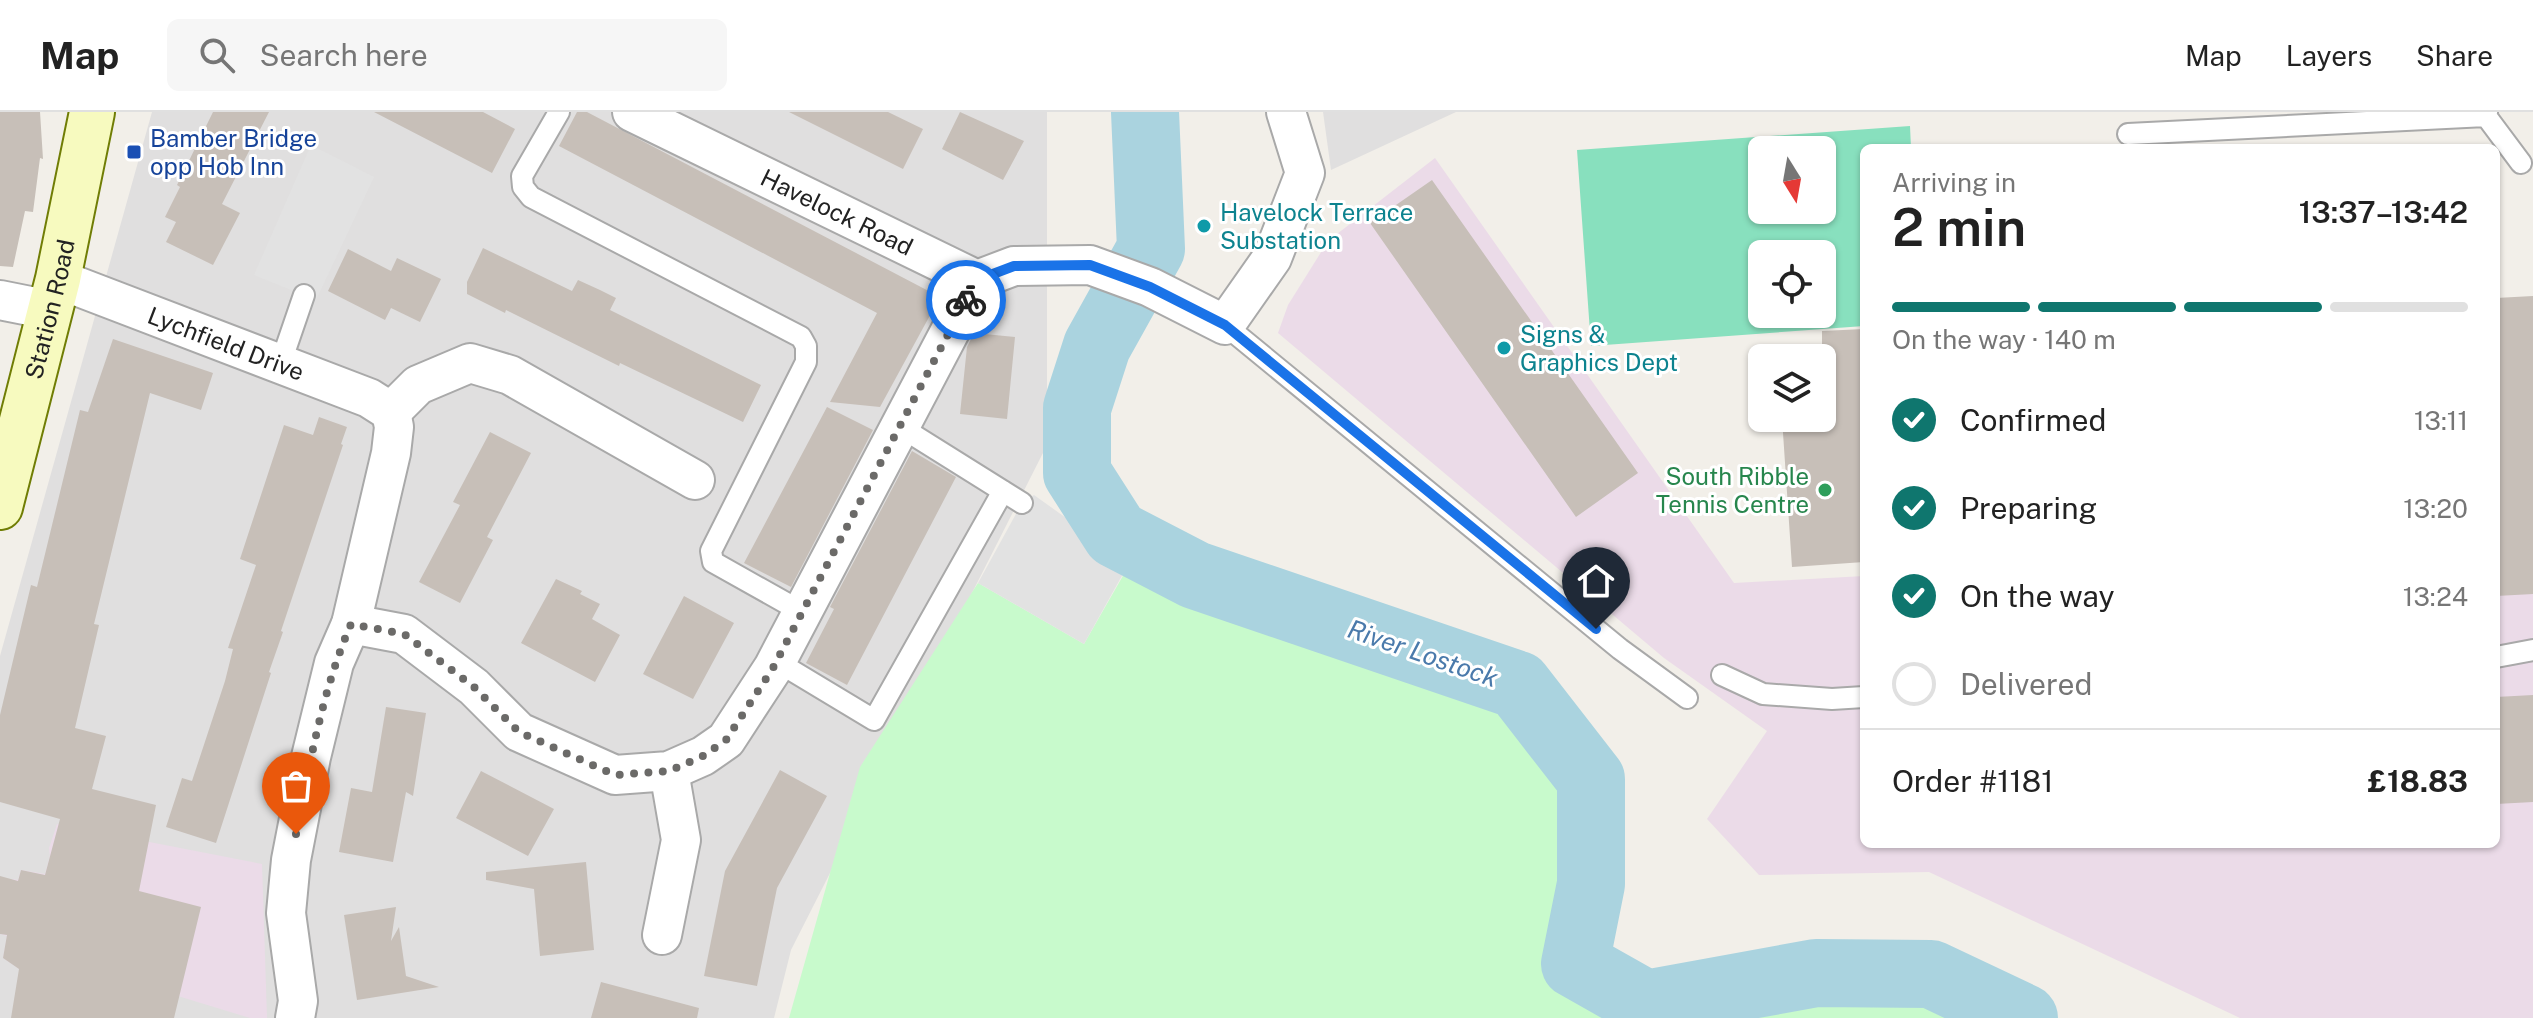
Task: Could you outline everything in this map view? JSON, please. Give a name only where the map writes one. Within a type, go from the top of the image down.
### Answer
[{"type":"main road","name":"Station Road","points":[[0,507],[54,294],[87,120]]},
{"type":"street","name":"Havelock Road","points":[[632,112],[977,280]]},
{"type":"street","points":[[351,624],[404,634],[474,687],[519,732],[615,775],[669,771],[703,756],[726,740],[776,661],[977,280],[1014,266],[1090,265],[1150,287],[1225,325],[1272,258],[1305,173],[1286,112]]},
{"type":"street","name":"Lychfield Drive","points":[[0,300],[54,294],[219,339],[369,398],[391,412]]},
{"type":"street","points":[[295,1018],[298,1001],[286,913],[291,860],[311,757],[334,663],[351,624],[391,453],[394,427],[391,412],[418,385],[470,363],[510,375],[695,480]]},
{"type":"street","points":[[662,935],[681,840],[669,771]]},
{"type":"lane","points":[[559,112],[522,176],[523,187],[531,197],[801,337],[806,346],[806,362],[711,551],[713,562],[802,612]]},
{"type":"lane","points":[[2128,134],[2486,114],[2521,163]]},
{"type":"lane","points":[[280,365],[304,295]]},
{"type":"lane","points":[[1225,325],[1608,639],[1687,698]]},
{"type":"lane","points":[[899,426],[1022,503]]},
{"type":"lane","points":[[776,661],[874,720],[1003,491]]},
{"type":"lane","points":[[2500,656],[2533,650]]},
{"type":"lane","points":[[1722,675],[1763,694],[1832,699],[1860,697]]},
{"type":"shaded area","points":[[152,112],[1047,112],[1047,445],[791,950],[774,1018],[0,1018],[0,656]]},
{"type":"shaded area","points":[[1323,112],[1456,112],[1331,170]]},
{"type":"shaded area","points":[[311,145],[374,177],[316,300],[254,275]]},
{"type":"shaded area","points":[[1435,158],[1734,583],[1860,576],[1860,848],[2500,848],[2500,538],[2533,536],[2533,1018],[2240,1018],[1929,872],[1759,875],[1707,819],[1767,731],[1664,658],[1278,333],[1288,305],[1328,241]]},
{"type":"shaded area","points":[[1034,495],[1129,563],[1084,644],[978,583],[1022,503]]},
{"type":"shaded area","points":[[57,824],[262,864],[267,1018],[250,1018],[122,979],[28,975],[3,958],[7,936],[0,934],[0,905],[6,906],[12,879],[18,880],[21,870],[45,874]]},
{"type":"green space","points":[[1910,126],[1911,144],[1860,144],[1860,326],[1591,346],[1577,150],[1748,138],[1748,224],[1836,224],[1836,136],[1771,136]]},
{"type":"green space","points":[[1140,546],[1195,575],[1518,685],[1591,779],[1575,964],[1646,1004],[1816,973],[1931,974],[2024,1018],[789,1018],[860,767],[978,583],[1084,644]]},
{"type":"building","points":[[0,112],[40,112],[43,159],[40,158],[33,212],[25,211],[13,267],[0,266]]},
{"type":"building","points":[[213,112],[269,112],[222,204],[240,213],[213,265],[166,242],[176,222],[165,217]]},
{"type":"building","points":[[374,112],[483,112],[515,129],[492,173]]},
{"type":"building","points":[[577,112],[587,112],[940,297],[880,407],[830,402],[877,313],[559,146]]},
{"type":"building","points":[[789,112],[888,112],[923,129],[903,169]]},
{"type":"building","points":[[960,112],[1024,141],[1003,180],[942,149]]},
{"type":"building","name":"Signs & Graphics Dept","points":[[1432,180],[1638,473],[1576,517],[1370,223]]},
{"type":"building","points":[[483,248],[572,291],[578,280],[600,290],[616,298],[610,310],[761,385],[743,422],[467,294],[467,282]]},
{"type":"building","points":[[348,249],[391,271],[397,258],[441,279],[420,322],[391,308],[385,320],[328,291]]},
{"type":"building","points":[[2533,296],[2533,594],[2500,596],[2500,298]]},
{"type":"building","name":"South Ribble Tennis Centre","points":[[1860,329],[1860,562],[1792,567],[1783,432],[1836,432],[1836,344],[1822,344],[1822,331]]},
{"type":"building","points":[[974,333],[1015,337],[1007,419],[960,414],[967,347]]},
{"type":"building","points":[[113,339],[213,373],[201,410],[150,393],[94,624],[99,625],[75,728],[106,736],[92,789],[156,805],[139,891],[201,907],[174,1018],[11,1018],[19,969],[3,958],[7,935],[0,934],[0,876],[18,881],[21,870],[45,875],[60,819],[0,802],[0,715],[31,585],[37,587],[80,410],[88,412]]},
{"type":"building","points":[[827,407],[873,430],[791,587],[744,563]]},
{"type":"building","points":[[319,417],[347,427],[343,445],[281,631],[271,673],[216,843],[166,827],[182,778],[192,781],[225,681],[233,649],[228,648],[256,565],[240,559],[284,425],[313,435]]},
{"type":"building","points":[[490,432],[531,453],[487,537],[493,540],[460,603],[419,582],[460,505],[453,502]]},
{"type":"building","points":[[912,451],[956,477],[847,685],[806,663],[834,609],[830,607]]},
{"type":"building","points":[[556,579],[582,591],[580,594],[600,604],[592,619],[620,635],[595,682],[521,643]]},
{"type":"building","points":[[684,596],[734,623],[693,699],[643,674]]},
{"type":"building","points":[[2533,695],[2533,802],[2500,804],[2500,697]]},
{"type":"building","points":[[386,707],[426,713],[413,796],[406,792],[393,862],[339,852],[351,788],[372,792]]},
{"type":"building","points":[[780,770],[827,796],[777,888],[757,986],[704,976],[725,871]]},
{"type":"building","points":[[481,771],[554,809],[528,856],[456,818]]},
{"type":"building","points":[[586,862],[594,950],[540,956],[534,889],[486,880],[486,872]]},
{"type":"building","points":[[396,907],[391,941],[399,927],[406,976],[439,987],[357,1000],[344,915]]},
{"type":"building","points":[[601,982],[699,1008],[697,1018],[591,1018]]},
{"type":"waterway","name":"River Lostock","points":[[1145,112],[1151,249],[1097,346],[1077,408],[1077,473],[1116,534],[1195,575],[1518,685],[1591,779],[1591,884],[1575,964],[1646,1004],[1816,973],[1931,974],[2024,1018]]},
{"type":"way so far","points":[[296,834],[334,663],[351,624],[404,634],[474,687],[519,732],[615,775],[669,771],[703,756],[726,740],[773,668],[966,300]]},
{"type":"place","name":"Bamber Bridge opp Hob Inn","points":[[134,152]]},
{"type":"place","name":"Havelock Terrace Substation","points":[[1204,226]]},
{"type":"place","name":"Signs & Graphics Dept","points":[[1504,348]]},
{"type":"place","name":"South Ribble Tennis Centre","points":[[1825,490]]},
{"type":"route","points":[[966,300],[977,280],[1014,266],[1090,265],[1150,287],[1225,325],[1596,629]]}]
